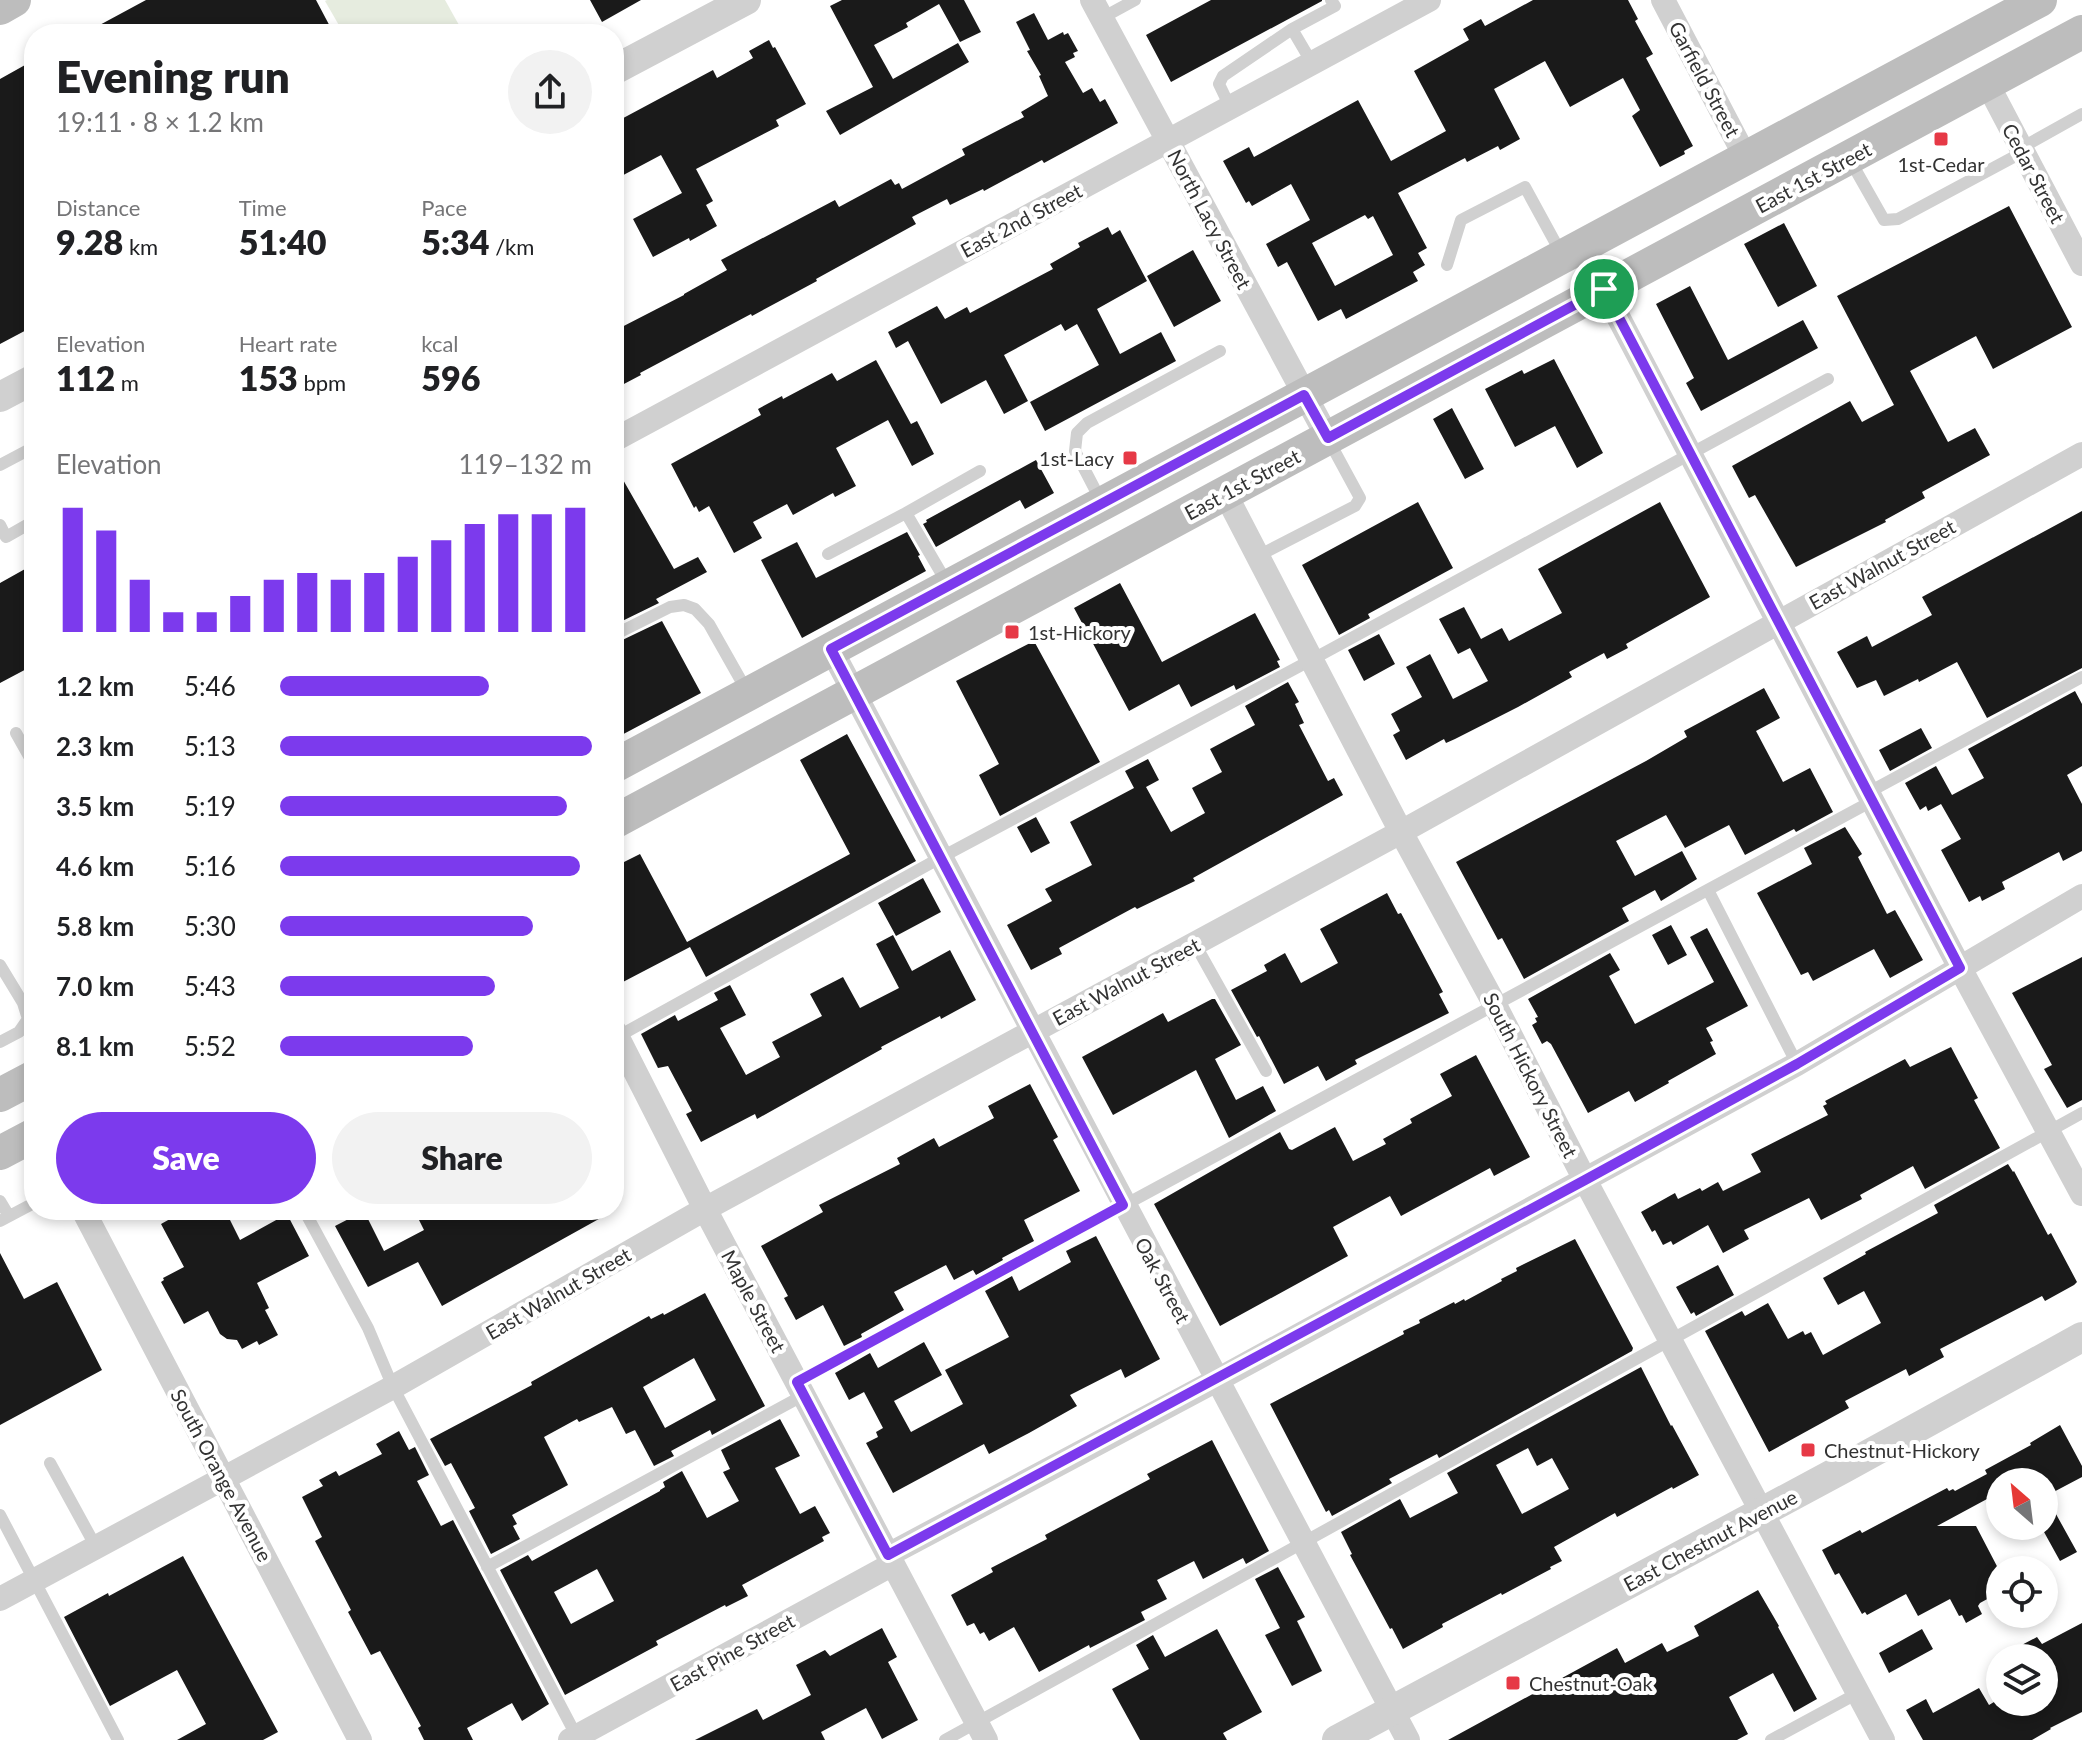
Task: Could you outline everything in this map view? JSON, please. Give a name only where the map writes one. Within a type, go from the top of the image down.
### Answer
[{"type":"main road","points":[[624,761],[2040,0]]},
{"type":"main road","name":"East 1st Street","points":[[624,817],[2082,32]]},
{"type":"main road","points":[[0,1095],[24,1082]]},
{"type":"main road","points":[[0,1153],[24,1140]]},
{"type":"street","points":[[624,65],[746,0]]},
{"type":"street","name":"East 2nd Street","points":[[624,435],[1429,0]]},
{"type":"street","name":"Garfield Street","points":[[1663,0],[1746,158]]},
{"type":"street","name":"North Lacy Street","points":[[1097,9],[1328,438]]},
{"type":"street","name":"Cedar Street","points":[[1987,83],[2082,264]]},
{"type":"street","points":[[1572,251],[1604,289],[2082,1194]]},
{"type":"street","points":[[0,397],[24,384]]},
{"type":"street","name":"East Walnut Street","points":[[0,1599],[393,1387],[705,1209],[1401,832],[2082,454]]},
{"type":"street","name":"South Hickory Street","points":[[1225,493],[1401,832],[1883,1740]]},
{"type":"street","name":"Oak Street","points":[[831,649],[1408,1740]]},
{"type":"street","name":"East Pine Street","points":[[575,1739],[891,1560],[1797,1064],[2082,896]]},
{"type":"street","name":"Maple Street","points":[[624,1049],[705,1209],[982,1731]]},
{"type":"street","name":"South Orange Avenue","points":[[88,1220],[360,1740]]},
{"type":"street","name":"East Chestnut Avenue","points":[[1337,1740],[2082,1337]]},
{"type":"lane","points":[[1097,9],[1135,0]]},
{"type":"lane","points":[[1230,107],[1219,84],[1223,76],[1292,29],[1335,6],[1331,0]]},
{"type":"lane","points":[[1292,29],[1312,63]]},
{"type":"lane","points":[[1849,157],[1884,220],[1898,219],[2082,114]]},
{"type":"lane","points":[[1447,265],[1461,220],[1525,187],[1572,251]]},
{"type":"lane","points":[[1102,504],[1075,451],[1077,433],[1087,423],[1220,351]]},
{"type":"lane","points":[[624,1029],[1828,379]]},
{"type":"lane","points":[[1258,556],[1355,506],[1360,498],[1328,438]]},
{"type":"lane","points":[[0,465],[24,452]]},
{"type":"lane","points":[[828,554],[980,471]]},
{"type":"lane","points":[[906,513],[948,586]]},
{"type":"lane","points":[[0,525],[6,537],[24,527]]},
{"type":"lane","points":[[624,630],[670,607],[684,605],[695,609],[709,624],[748,694]]},
{"type":"lane","points":[[487,1567],[1123,1205],[1708,890],[2082,677]]},
{"type":"lane","points":[[16,733],[24,747]]},
{"type":"lane","points":[[1708,890],[1797,1064]]},
{"type":"lane","points":[[1195,944],[1266,1071]]},
{"type":"lane","points":[[0,965],[24,1006]]},
{"type":"lane","points":[[0,1042],[19,1032],[24,1025]]},
{"type":"lane","points":[[945,1740],[982,1731],[1303,1542],[2082,1113]]},
{"type":"lane","points":[[0,1201],[4,1219],[24,1208]]},
{"type":"lane","points":[[309,1220],[368,1328],[393,1387],[575,1739]]},
{"type":"lane","points":[[50,1463],[96,1547]]},
{"type":"lane","points":[[0,1515],[118,1740]]},
{"type":"lane","points":[[1771,1740],[1858,1693]]},
{"type":"shaded area","points":[[445,0],[458,24],[338,24],[325,1]]},
{"type":"building","points":[[146,0],[316,0],[329,24],[102,24]]},
{"type":"building","points":[[590,0],[641,0],[602,22]]},
{"type":"building","points":[[842,0],[964,0],[981,32],[960,42],[939,4],[906,23],[908,27],[874,45],[893,79],[958,43],[969,62],[840,135],[826,111],[873,87],[830,6]]},
{"type":"building","points":[[1211,0],[1322,1],[1171,82],[1146,35]]},
{"type":"building","points":[[1533,0],[1628,0],[1638,19],[1635,21],[1653,54],[1646,58],[1693,146],[1684,151],[1685,154],[1660,167],[1632,116],[1640,110],[1623,78],[1570,107],[1545,61],[1494,89],[1520,139],[1467,162],[1465,158],[1398,193],[1427,248],[1418,253],[1425,265],[1413,272],[1418,281],[1346,319],[1341,309],[1318,321],[1287,262],[1278,267],[1266,244],[1310,220],[1291,184],[1252,206],[1249,201],[1246,203],[1223,161],[1249,147],[1254,157],[1358,100],[1391,161],[1446,131],[1414,71],[1469,40],[1463,29],[1481,19],[1485,26]],"holes":[[[1365,215],[1368,219],[1373,216],[1393,255],[1335,286],[1312,243]]]},
{"type":"building","points":[[1034,13],[1048,40],[1063,32],[1064,35],[1068,33],[1078,51],[1073,53],[1075,57],[1065,62],[1083,93],[1092,88],[1100,102],[1105,99],[1118,123],[984,191],[950,205],[947,199],[912,217],[916,224],[817,281],[624,384],[624,326],[727,270],[721,260],[835,200],[839,207],[891,179],[895,185],[899,183],[902,189],[965,155],[962,149],[1024,117],[1021,112],[1048,96],[1016,22]]},
{"type":"building","points":[[769,40],[806,104],[776,120],[779,126],[696,169],[713,201],[706,205],[717,226],[653,257],[633,219],[682,193],[661,155],[624,175],[624,118],[713,70],[717,78],[753,58],[749,51]]},
{"type":"building","points":[[24,66],[24,331],[0,344],[0,79]]},
{"type":"building","points":[[2009,206],[2072,327],[1993,369],[1976,336],[1910,371],[1948,442],[1975,428],[1990,455],[1922,492],[1925,498],[1886,522],[1796,567],[1755,495],[1749,498],[1732,466],[1850,401],[1862,422],[1894,405],[1837,296]]},
{"type":"building","points":[[1784,223],[1817,286],[1778,307],[1744,244]]},
{"type":"building","points":[[1108,227],[1112,235],[1120,230],[1147,281],[1097,309],[1120,354],[1161,332],[1176,361],[1045,431],[1030,402],[1099,365],[1077,324],[1065,331],[1061,324],[1004,355],[1028,401],[1004,414],[986,380],[941,404],[908,341],[896,348],[888,332],[937,306],[945,319],[967,307],[970,313],[1053,269],[1050,264],[1080,247],[1078,243]]},
{"type":"building","points":[[1193,250],[1221,301],[1174,327],[1147,276]]},
{"type":"building","points":[[1690,286],[1728,360],[1803,320],[1818,348],[1701,411],[1686,383],[1694,378],[1656,304]]},
{"type":"building","points":[[1554,359],[1603,453],[1577,468],[1555,426],[1515,447],[1485,389],[1522,370],[1524,374]]},
{"type":"building","points":[[876,360],[911,424],[917,421],[934,454],[912,466],[888,420],[836,448],[856,486],[835,497],[833,493],[793,515],[787,504],[753,522],[762,538],[734,553],[709,506],[699,512],[696,506],[694,508],[671,464],[761,415],[758,409],[782,396],[783,399],[832,373],[837,381]]},
{"type":"building","points":[[1452,408],[1484,469],[1465,479],[1433,419]]},
{"type":"building","points":[[1036,460],[1054,493],[1025,509],[1020,500],[936,547],[923,524],[926,520]]},
{"type":"building","points":[[624,482],[674,569],[698,557],[707,572],[656,599],[659,603],[624,620]]},
{"type":"building","points":[[1418,502],[1453,568],[1368,614],[1370,618],[1339,635],[1302,565]]},
{"type":"building","points":[[1660,502],[1710,597],[1626,644],[1628,648],[1607,659],[1604,653],[1569,672],[1572,677],[1518,707],[1446,743],[1444,739],[1406,760],[1393,735],[1400,731],[1391,714],[1422,697],[1406,667],[1430,654],[1453,699],[1488,681],[1470,648],[1458,654],[1439,619],[1464,607],[1481,639],[1502,628],[1509,641],[1562,613],[1538,569]]},
{"type":"building","points":[[2082,511],[2082,668],[1987,718],[1957,662],[1884,696],[1876,680],[1857,688],[1837,652],[1867,636],[1872,647],[1932,615],[1922,597]]},
{"type":"building","points":[[907,532],[926,571],[802,638],[761,560],[797,542],[816,578]]},
{"type":"building","points":[[24,570],[24,670],[0,683],[0,583]]},
{"type":"building","points":[[1120,583],[1162,662],[1255,613],[1280,660],[1277,661],[1280,667],[1236,690],[1234,685],[1191,707],[1179,684],[1129,711],[1074,608]]},
{"type":"building","points":[[662,621],[701,693],[624,734],[624,639]]},
{"type":"building","points":[[1379,634],[1395,664],[1364,681],[1348,650]]},
{"type":"building","points":[[1034,641],[1100,762],[1000,816],[979,775],[999,764],[956,681]]},
{"type":"building","points":[[1288,682],[1299,702],[1295,704],[1304,723],[1299,725],[1328,781],[1334,778],[1343,795],[1193,878],[1195,881],[1137,909],[1135,907],[1059,948],[1062,954],[1031,970],[1007,925],[1052,901],[1045,889],[1092,865],[1070,822],[1134,788],[1125,771],[1148,759],[1159,780],[1146,787],[1171,832],[1205,813],[1192,788],[1222,772],[1210,749],[1255,725],[1245,706]]},
{"type":"building","points":[[1764,688],[1780,718],[1756,731],[1783,782],[1810,768],[1833,812],[1745,855],[1729,825],[1685,848],[1666,815],[1616,841],[1635,876],[1682,851],[1697,879],[1661,901],[1655,890],[1622,908],[1629,921],[1524,979],[1502,938],[1498,940],[1456,862],[1646,761],[1687,737],[1684,731]]},
{"type":"building","points":[[2075,691],[2082,704],[2082,766],[2067,775],[2082,804],[2082,851],[2063,861],[2059,852],[2002,882],[2005,889],[1982,901],[1980,896],[1969,902],[1941,850],[1961,839],[1941,804],[1928,811],[1926,806],[1920,810],[1905,783],[1936,766],[1952,795],[1984,778],[1968,749]]},
{"type":"building","points":[[1921,728],[1932,748],[1890,771],[1879,750]]},
{"type":"building","points":[[847,734],[916,861],[706,977],[690,947],[624,981],[624,862],[640,854],[687,942],[850,854],[800,760]]},
{"type":"building","points":[[1036,817],[1050,843],[1031,853],[1017,827]]},
{"type":"building","points":[[1845,827],[1862,854],[1858,857],[1887,914],[1895,910],[1923,960],[1890,978],[1874,949],[1813,981],[1808,972],[1801,975],[1757,893],[1812,864],[1804,848]]},
{"type":"building","points":[[923,878],[941,912],[896,936],[878,903]]},
{"type":"building","points":[[1387,893],[1443,992],[1439,994],[1449,1013],[1355,1060],[1357,1064],[1326,1081],[1318,1066],[1284,1084],[1231,990],[1267,971],[1264,965],[1285,953],[1301,983],[1338,963],[1320,929]]},
{"type":"building","points":[[1671,925],[1687,955],[1668,965],[1652,935]]},
{"type":"building","points":[[1707,928],[1748,1006],[1706,1028],[1716,1054],[1635,1102],[1629,1091],[1588,1113],[1551,1044],[1547,1041],[1542,1044],[1532,1025],[1538,1017],[1528,999],[1610,953],[1620,970],[1609,976],[1635,1024],[1714,982],[1690,937]]},
{"type":"building","points":[[893,935],[912,971],[950,950],[976,1000],[881,1047],[757,1119],[755,1114],[701,1142],[686,1114],[692,1111],[668,1066],[658,1068],[641,1034],[675,1015],[678,1021],[718,1000],[714,993],[730,985],[746,1015],[720,1028],[746,1075],[780,1057],[772,1042],[822,1016],[810,994],[843,977],[860,1008],[899,988],[876,944]]},
{"type":"building","points":[[2082,957],[2082,1100],[2067,1108],[2044,1069],[2052,1065],[2012,993]]},
{"type":"building","points":[[1215,999],[1241,1045],[1215,1059],[1236,1100],[1263,1086],[1276,1111],[1229,1138],[1196,1070],[1113,1115],[1082,1057],[1163,1013],[1168,1022]]},
{"type":"building","points":[[1951,1047],[1978,1098],[1974,1100],[2000,1148],[1925,1189],[1913,1166],[1860,1195],[1862,1199],[1821,1220],[1809,1198],[1744,1230],[1749,1239],[1723,1253],[1708,1225],[1673,1245],[1671,1241],[1663,1245],[1655,1230],[1652,1232],[1641,1212],[1675,1193],[1678,1199],[1718,1182],[1723,1191],[1761,1172],[1751,1154],[1828,1115],[1823,1106],[1827,1104],[1825,1101],[1905,1059],[1910,1067]]},
{"type":"building","points":[[1476,1055],[1530,1157],[1494,1176],[1490,1168],[1401,1216],[1390,1196],[1333,1227],[1348,1256],[1220,1326],[1154,1204],[1280,1132],[1292,1150],[1335,1127],[1353,1161],[1386,1144],[1383,1139],[1412,1123],[1410,1119],[1452,1096],[1440,1074]]},
{"type":"building","points":[[1030,1084],[1058,1137],[1053,1140],[1080,1191],[1024,1220],[1034,1241],[976,1275],[973,1270],[954,1280],[946,1265],[894,1292],[904,1310],[844,1346],[823,1305],[796,1320],[784,1298],[788,1296],[761,1246],[823,1212],[819,1205],[900,1164],[897,1158],[934,1138],[939,1147],[994,1118],[988,1106]]},
{"type":"building","points":[[2008,1164],[2077,1282],[2045,1301],[2042,1296],[1940,1349],[1944,1357],[1909,1376],[1906,1369],[1845,1401],[1849,1408],[1769,1452],[1705,1331],[1742,1311],[1745,1316],[1768,1303],[1788,1339],[1803,1331],[1805,1335],[1811,1332],[1823,1355],[1881,1323],[1864,1291],[1838,1305],[1823,1278],[1938,1213],[1934,1205]]},
{"type":"building","points":[[168,1220],[230,1220],[240,1240],[276,1220],[290,1220],[309,1256],[257,1283],[269,1308],[265,1310],[278,1335],[259,1345],[257,1341],[242,1349],[237,1340],[220,1334],[208,1311],[184,1324],[161,1282],[184,1267],[161,1224]]},
{"type":"building","points":[[347,1220],[368,1220],[384,1251],[424,1230],[419,1220],[597,1220],[442,1306],[418,1262],[368,1287],[335,1226]]},
{"type":"building","points":[[1096,1236],[1160,1359],[1125,1378],[1121,1369],[1070,1395],[1077,1406],[1029,1433],[989,1454],[984,1444],[893,1493],[866,1443],[878,1437],[876,1432],[883,1428],[864,1392],[849,1400],[835,1373],[870,1353],[878,1368],[924,1342],[942,1375],[894,1401],[911,1432],[963,1404],[945,1370],[1009,1337],[985,1291],[1012,1276],[1019,1291],[1071,1262],[1066,1251]]},
{"type":"building","points":[[1575,1239],[1632,1351],[1439,1458],[1437,1454],[1389,1479],[1392,1483],[1332,1516],[1329,1510],[1326,1512],[1270,1404],[1404,1334],[1403,1331],[1420,1323],[1419,1320],[1454,1302],[1465,1301],[1502,1281],[1517,1271],[1516,1268]]},
{"type":"building","points":[[0,1253],[24,1299],[57,1282],[102,1370],[0,1425]]},
{"type":"building","points":[[1718,1265],[1734,1295],[1696,1316],[1694,1312],[1691,1314],[1676,1287]]},
{"type":"building","points":[[705,1293],[765,1406],[712,1435],[710,1430],[671,1451],[674,1456],[654,1466],[635,1430],[626,1434],[612,1407],[579,1422],[577,1419],[544,1437],[568,1485],[512,1515],[517,1524],[513,1526],[520,1539],[491,1554],[469,1511],[475,1508],[451,1463],[445,1466],[430,1439],[532,1385],[531,1382],[649,1316],[651,1319]],"holes":[[[694,1358],[716,1400],[665,1428],[643,1387]]]},
{"type":"building","points":[[1641,1367],[1699,1475],[1617,1517],[1615,1513],[1554,1547],[1562,1561],[1551,1569],[1442,1624],[1443,1627],[1403,1649],[1350,1555],[1341,1532],[1400,1499],[1410,1518],[1458,1493],[1447,1473]],"holes":[[[1528,1448],[1537,1466],[1552,1458],[1569,1489],[1522,1514],[1496,1465]]]},
{"type":"building","points":[[780,1419],[800,1456],[775,1468],[800,1514],[815,1506],[830,1533],[822,1537],[824,1541],[742,1585],[748,1596],[656,1641],[658,1645],[565,1695],[500,1570],[528,1555],[532,1561],[660,1491],[665,1487],[663,1482],[682,1471],[707,1518],[739,1501],[723,1472],[730,1469],[721,1450]],"holes":[[[597,1569],[614,1601],[571,1624],[554,1592]]]},
{"type":"building","points":[[2060,1425],[2082,1466],[2082,1477],[2058,1490],[2058,1468],[1989,1468]]},
{"type":"building","points":[[399,1431],[409,1450],[415,1447],[429,1475],[417,1481],[441,1526],[453,1520],[549,1704],[522,1721],[512,1703],[467,1728],[473,1740],[424,1740],[418,1728],[421,1726],[380,1651],[371,1655],[348,1612],[351,1610],[315,1541],[322,1537],[302,1497],[323,1486],[319,1480],[336,1471],[339,1476],[382,1454],[376,1444]]},
{"type":"building","points":[[1212,1440],[1269,1551],[1246,1564],[1243,1558],[1203,1579],[1194,1561],[1157,1580],[1167,1599],[1141,1612],[1145,1620],[1039,1672],[1014,1627],[989,1641],[984,1632],[980,1634],[974,1623],[967,1626],[951,1595],[993,1572],[991,1568],[1047,1539],[1045,1535],[1150,1479],[1147,1474]]},
{"type":"building","points":[[1986,1475],[1986,1500],[1937,1526],[1976,1526],[1992,1556],[1986,1556],[1986,1600],[1978,1606],[1982,1614],[1966,1623],[1950,1599],[1918,1616],[1906,1594],[1867,1615],[1865,1612],[1862,1614],[1822,1550],[1860,1530],[1862,1533],[1947,1488],[1955,1491]]},
{"type":"building","points":[[2058,1518],[2077,1552],[2060,1561],[2048,1540],[2058,1540]]},
{"type":"building","points":[[183,1556],[278,1732],[263,1740],[177,1740],[206,1724],[177,1670],[110,1706],[64,1617]]},
{"type":"building","points":[[1278,1567],[1305,1617],[1297,1621],[1322,1671],[1292,1686],[1265,1635],[1280,1628],[1255,1579]]},
{"type":"building","points":[[1758,1590],[1817,1699],[1794,1712],[1773,1673],[1729,1697],[1748,1734],[1737,1740],[1448,1740],[1617,1648],[1625,1663],[1662,1643],[1667,1652],[1699,1636],[1694,1626]]},
{"type":"building","points":[[2082,1623],[2082,1712],[2032,1740],[1923,1740],[1906,1710],[1926,1699],[1933,1713],[1979,1688],[1986,1700],[1986,1716],[2058,1716],[2058,1644],[2042,1644]]},
{"type":"building","points":[[882,1628],[897,1657],[888,1662],[918,1720],[882,1739],[866,1708],[821,1732],[825,1740],[695,1740],[757,1709],[763,1720],[811,1695],[796,1665],[825,1650],[830,1656]]},
{"type":"building","points":[[1217,1629],[1262,1712],[1223,1733],[1227,1740],[1140,1740],[1112,1689],[1149,1669],[1136,1645],[1153,1635],[1165,1657]]},
{"type":"building","points":[[1922,1629],[1933,1649],[1889,1673],[1879,1653]]},
{"type":"building","points":[[2037,1637],[2042,1644],[2024,1644]]},
{"type":"place","name":"1st-Cedar","points":[[1941,139]]},
{"type":"place","name":"1st-Lacy","points":[[1130,458]]},
{"type":"place","name":"1st-Hickory","points":[[1012,632]]},
{"type":"place","name":"Chestnut-Hickory","points":[[1808,1450]]},
{"type":"place","name":"Chestnut-Oak","points":[[1513,1683]]},
{"type":"route","points":[[1604,289],[1960,968],[1797,1064],[888,1555],[797,1382],[1123,1205],[831,649],[1304,395],[1328,438],[1604,289]]}]
